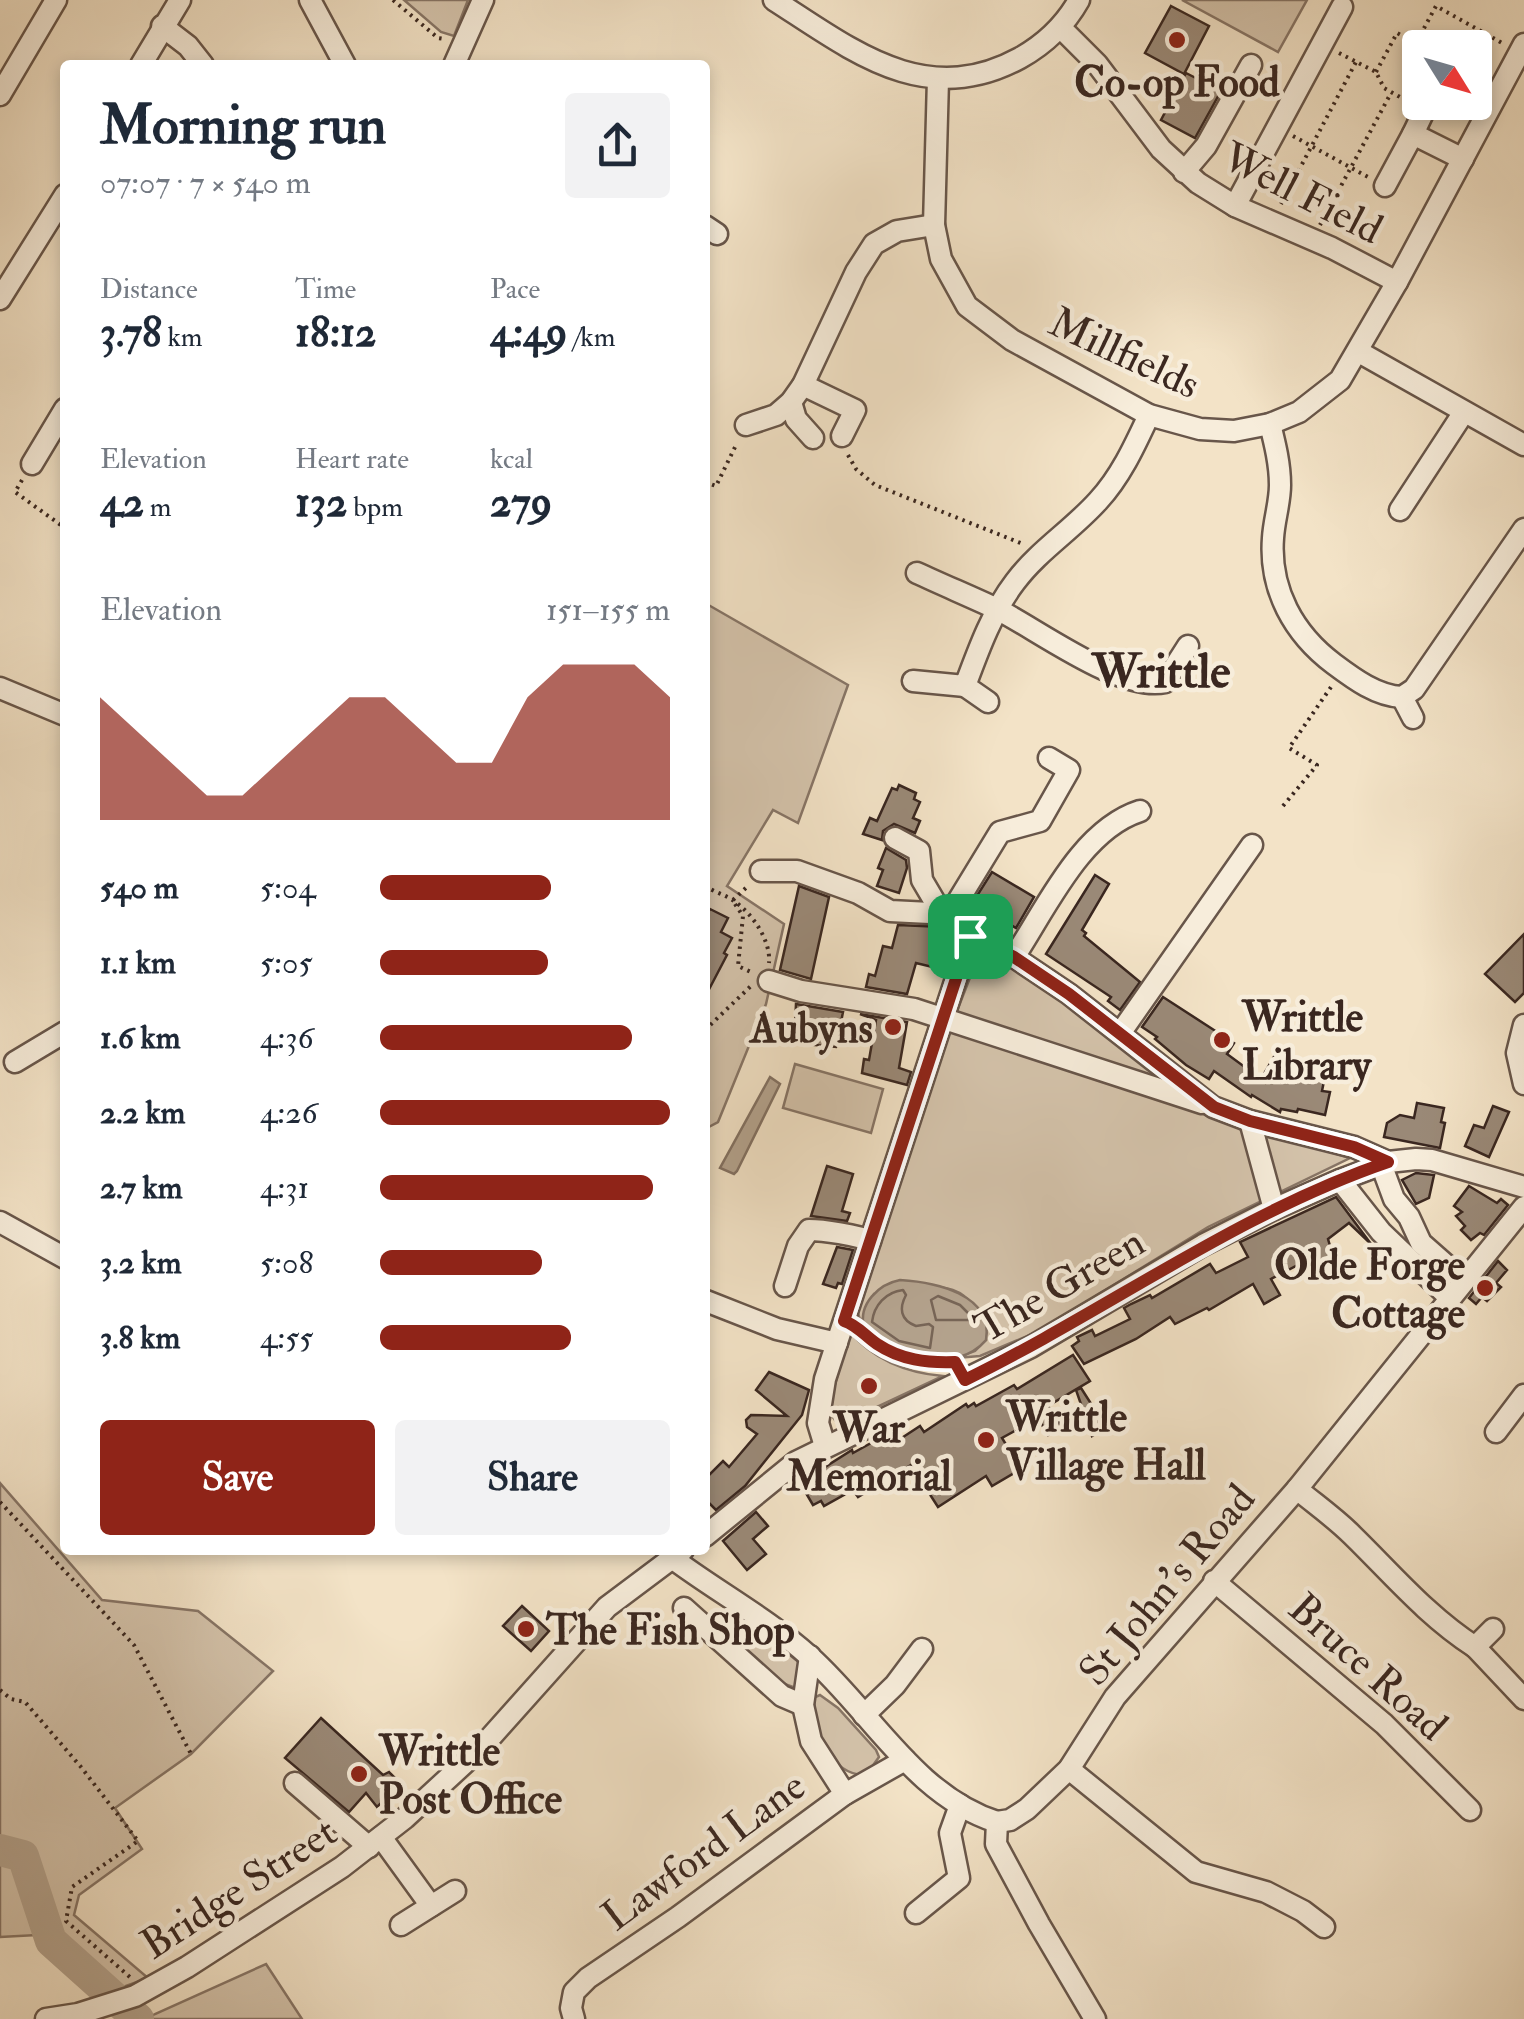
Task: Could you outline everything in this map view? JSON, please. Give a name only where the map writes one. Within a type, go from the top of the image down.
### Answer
[{"type":"street","points":[[0,95],[56,0]]},
{"type":"street","points":[[143,60],[180,0]]},
{"type":"street","points":[[310,0],[342,60]]},
{"type":"street","points":[[456,60],[483,0]]},
{"type":"street","points":[[774,0],[861,56],[907,74],[938,79],[974,75],[1029,53],[1060,28],[1080,0]]},
{"type":"street","points":[[1235,206],[1342,7]]},
{"type":"street","points":[[162,26],[200,60]]},
{"type":"street","name":"Well Field","points":[[1060,28],[1097,64],[1161,149],[1184,172],[1235,206],[1398,282]]},
{"type":"street","name":"Millfields","points":[[938,79],[934,224],[942,258],[967,306],[1012,340],[1149,415],[1200,429],[1234,430],[1270,424],[1299,412],[1340,380],[1398,282],[1522,48]]},
{"type":"street","points":[[1184,172],[1206,146],[1251,65]]},
{"type":"street","points":[[1386,186],[1420,120]]},
{"type":"street","points":[[1413,134],[1462,159]]},
{"type":"street","points":[[0,299],[60,203]]},
{"type":"street","points":[[746,425],[776,415],[797,394],[856,272],[874,244],[897,231],[934,224]]},
{"type":"street","points":[[1359,352],[1524,445]]},
{"type":"street","points":[[797,394],[856,410],[842,436]]},
{"type":"street","points":[[797,394],[796,419],[812,438]]},
{"type":"street","points":[[1400,510],[1464,412]]},
{"type":"street","points":[[964,686],[1012,585],[1100,499],[1149,415]]},
{"type":"street","points":[[32,464],[60,417]]},
{"type":"street","points":[[1270,424],[1280,486],[1273,538],[1273,566],[1280,594],[1302,635],[1342,670],[1377,691],[1402,697]]},
{"type":"street","points":[[1402,697],[1426,675],[1524,528]]},
{"type":"street","points":[[917,573],[998,610],[1085,660],[1144,682],[1165,682],[1188,646]]},
{"type":"street","points":[[913,680],[964,686],[988,702]]},
{"type":"street","points":[[0,688],[60,714]]},
{"type":"street","points":[[1402,697],[1412,718]]},
{"type":"street","points":[[946,914],[1000,832],[1040,821],[1069,770],[1049,758]]},
{"type":"street","points":[[1014,957],[1087,845],[1108,826],[1140,811]]},
{"type":"street","points":[[824,1446],[818,1423],[820,1406],[836,1344],[970,936],[946,914],[922,880],[919,851],[895,838]]},
{"type":"street","points":[[1121,1032],[1252,845]]},
{"type":"street","points":[[761,870],[801,872],[858,894],[884,909],[946,914]]},
{"type":"street","name":"The Green","points":[[970,936],[1014,957],[1121,1032],[1214,1107]]},
{"type":"street","name":"The Green","points":[[769,981],[800,991],[892,1004],[1250,1121],[1354,1147],[1384,1163]]},
{"type":"street","points":[[1524,1025],[1517,1054],[1524,1084]]},
{"type":"street","points":[[15,1062],[60,1035]]},
{"type":"street","points":[[1250,1121],[1274,1209]]},
{"type":"street","name":"The Green","points":[[710,1532],[796,1462],[824,1446],[1031,1347],[1190,1253],[1340,1180],[1384,1163],[1432,1160],[1524,1187]]},
{"type":"street","points":[[1384,1163],[1394,1199],[1409,1217],[1421,1244],[1456,1289]]},
{"type":"street","points":[[1340,1180],[1392,1243],[1456,1289]]},
{"type":"street","name":"St John's Road","points":[[997,1822],[1010,1820],[1027,1809],[1069,1770],[1116,1697],[1297,1489],[1524,1208]]},
{"type":"street","points":[[0,1222],[60,1255]]},
{"type":"street","points":[[786,1286],[798,1246],[809,1230],[842,1236],[854,1234],[870,1241]]},
{"type":"street","points":[[710,1303],[777,1329],[836,1344]]},
{"type":"street","points":[[1496,1432],[1524,1395]]},
{"type":"street","points":[[1297,1489],[1350,1532],[1428,1612],[1475,1647],[1524,1700]]},
{"type":"street","name":"Bridge Street","points":[[46,2019],[141,1993],[310,1890],[375,1842],[482,1748],[601,1612],[676,1555]]},
{"type":"street","points":[[678,1555],[810,1656],[905,1760],[970,1814],[997,1822],[996,1844],[1095,2019]]},
{"type":"street","name":"Bruce Road","points":[[1214,1581],[1384,1724],[1470,1810]]},
{"type":"street","points":[[684,1608],[782,1696],[803,1705]]},
{"type":"street","points":[[1475,1647],[1493,1630]]},
{"type":"street","points":[[864,1714],[895,1685],[922,1648]]},
{"type":"street","points":[[810,1656],[803,1705],[810,1741],[845,1794]]},
{"type":"street","name":"Lawford Lane","points":[[574,2019],[574,1992],[588,1978],[845,1794],[905,1760]]},
{"type":"street","points":[[1069,1770],[1196,1872],[1266,1892],[1324,1927]]},
{"type":"street","points":[[295,1783],[375,1842],[431,1906]]},
{"type":"street","points":[[916,1912],[958,1878],[950,1834],[960,1805]]},
{"type":"street","points":[[401,1924],[455,1891]]},
{"type":"path","points":[[394,0],[438,38],[464,44]]},
{"type":"path","points":[[1423,30],[1436,6],[1485,30]]},
{"type":"path","points":[[1376,72],[1398,33],[1402,35]]},
{"type":"path","points":[[1492,33],[1522,48]]},
{"type":"path","points":[[1322,44],[1376,72],[1384,88],[1402,98]]},
{"type":"path","points":[[1271,222],[1356,62]]},
{"type":"path","points":[[1312,240],[1391,92]]},
{"type":"path","points":[[1277,128],[1386,186]]},
{"type":"path","points":[[710,484],[716,486],[746,425]]},
{"type":"path","points":[[842,436],[848,457],[875,484],[1043,552]]},
{"type":"path","points":[[32,464],[15,492],[60,524]]},
{"type":"path","points":[[1282,806],[1317,764],[1289,748],[1342,670]]},
{"type":"path","points":[[710,888],[733,900],[757,925],[770,951],[769,981]]},
{"type":"path","points":[[710,1025],[762,977],[738,966],[743,916],[733,900]]},
{"type":"path","points":[[844,1321],[881,1347],[906,1358],[955,1362],[965,1380]]},
{"type":"path","points":[[0,1502],[134,1645],[190,1754]]},
{"type":"path","points":[[0,1690],[25,1702],[81,1766],[138,1841],[72,1888],[66,1920],[141,1993]]},
{"type":"shaded area","points":[[404,0],[468,0],[454,36],[441,32]]},
{"type":"shaded area","points":[[1182,0],[1307,0],[1278,52]]},
{"type":"shaded area","points":[[710,606],[848,685],[798,823],[773,810],[727,886],[784,924],[766,1004],[718,1122],[710,1126]]},
{"type":"shaded area","points":[[1000,961],[1010,964],[1176,1085],[1171,1104],[1350,1158],[1208,1227],[1039,1331],[980,1356],[956,1358],[975,1351],[986,1340],[971,1302],[946,1288],[874,1294],[861,1322],[857,1311],[945,1042],[971,975],[979,967]]},
{"type":"shaded area","points":[[795,1064],[883,1089],[871,1133],[783,1108]]},
{"type":"shaded area","points":[[850,1332],[892,1363],[943,1376],[860,1415],[835,1420],[829,1412],[830,1402]]},
{"type":"shaded area","points":[[0,1483],[102,1600],[198,1611],[273,1671],[191,1754],[115,1808],[142,1849],[79,1895],[74,1915],[148,1978],[115,1990],[56,1934],[0,1937]]},
{"type":"shaded area","points":[[739,1615],[805,1667],[801,1690],[782,1683],[716,1626]]},
{"type":"shaded area","points":[[820,1695],[838,1708],[876,1750],[879,1757],[866,1775],[842,1768],[826,1748],[814,1710],[813,1698]]},
{"type":"shaded area","points":[[266,1964],[302,2019],[146,2019],[155,2014]]},
{"type":"water","points":[[770,1077],[780,1084],[737,1171],[734,1174],[720,1168]]},
{"type":"water","points":[[900,1280],[944,1288],[971,1301],[986,1324],[986,1340],[973,1351],[941,1360],[906,1355],[875,1338],[864,1327],[867,1303],[878,1291]]},
{"type":"building","name":"Co-op Food","points":[[1171,6],[1209,26],[1184,74],[1145,53]]},
{"type":"building","points":[[1186,73],[1221,91],[1195,138],[1161,120]]},
{"type":"building","points":[[899,785],[916,793],[914,799],[920,802],[913,818],[920,821],[915,833],[894,824],[883,831],[882,840],[863,834],[870,818],[877,821],[892,788],[897,790]]},
{"type":"building","points":[[886,848],[906,860],[899,893],[877,886],[883,870],[878,868]]},
{"type":"building","points":[[992,872],[1034,897],[1016,928],[973,902]]},
{"type":"building","points":[[1095,875],[1109,884],[1082,930],[1084,936],[1140,982],[1120,1010],[1108,1001],[1111,997],[1046,954]]},
{"type":"building","points":[[799,886],[829,897],[811,979],[780,970]]},
{"type":"building","points":[[710,909],[728,918],[721,932],[732,938],[724,953],[727,955],[710,987]]},
{"type":"building","points":[[898,925],[944,927],[953,938],[945,970],[916,963],[907,994],[866,987],[869,974],[875,976],[883,946],[892,948]]},
{"type":"building","points":[[1524,934],[1524,993],[1515,1002],[1485,974]]},
{"type":"building","points":[[1163,997],[1234,1043],[1227,1054],[1261,1079],[1275,1055],[1309,1073],[1325,1076],[1322,1091],[1330,1092],[1325,1115],[1298,1109],[1280,1112],[1214,1071],[1209,1079],[1186,1065],[1142,1027]]},
{"type":"building","points":[[796,1004],[843,1012],[836,1047],[794,1043]]},
{"type":"building","points":[[860,1014],[907,1022],[899,1068],[911,1072],[907,1085],[862,1073],[864,1059],[869,1060],[876,1020]]},
{"type":"building","points":[[1417,1103],[1444,1108],[1440,1148],[1384,1137],[1387,1123],[1400,1115],[1414,1118]]},
{"type":"building","points":[[1493,1106],[1509,1112],[1489,1157],[1465,1146],[1474,1125],[1484,1128]]},
{"type":"building","points":[[827,1166],[853,1174],[842,1211],[850,1213],[847,1221],[811,1216]]},
{"type":"building","points":[[1416,1173],[1434,1175],[1429,1198],[1416,1204],[1402,1180]]},
{"type":"building","points":[[1469,1186],[1497,1203],[1501,1199],[1508,1205],[1484,1235],[1480,1233],[1471,1240],[1461,1230],[1465,1226],[1456,1216],[1462,1212],[1454,1206]]},
{"type":"building","points":[[1336,1197],[1371,1244],[1349,1223],[1328,1239],[1335,1263],[1322,1269],[1313,1257],[1271,1279],[1280,1295],[1264,1304],[1253,1284],[1209,1310],[1175,1324],[1170,1317],[1084,1364],[1072,1346],[1079,1341],[1077,1337],[1092,1330],[1095,1336],[1130,1319],[1124,1308],[1150,1295],[1152,1298],[1210,1264],[1216,1273],[1248,1257],[1240,1242]]},
{"type":"building","points":[[837,1247],[853,1250],[842,1284],[838,1283],[836,1288],[823,1284]]},
{"type":"building","name":"Olde Forge Cottage","points":[[1498,1261],[1507,1270],[1496,1283],[1501,1287],[1487,1301],[1482,1297],[1476,1304],[1469,1298]]},
{"type":"building","points":[[1073,1355],[1090,1381],[1048,1406],[1062,1427],[1048,1435],[1038,1418],[1002,1438],[1021,1469],[992,1486],[986,1476],[938,1507],[911,1465],[858,1497],[853,1490],[824,1506],[821,1501],[813,1505],[800,1483],[852,1450],[853,1453],[882,1437],[885,1442],[892,1439],[894,1443],[920,1426],[924,1432],[966,1404],[976,1406],[1014,1385],[1017,1389]]},
{"type":"building","points":[[769,1372],[809,1390],[802,1415],[745,1486],[716,1510],[710,1504],[710,1474],[723,1461],[729,1467],[757,1434],[747,1427],[746,1420],[751,1415],[787,1416],[756,1390]]},
{"type":"building","points":[[1081,1388],[1106,1427],[1092,1436],[1076,1390]]},
{"type":"building","points":[[756,1512],[768,1526],[753,1539],[766,1554],[747,1570],[723,1541]]},
{"type":"building","name":"The Fish Shop","points":[[522,1606],[549,1631],[531,1651],[503,1626]]},
{"type":"building","points":[[321,1718],[383,1775],[389,1772],[401,1784],[377,1807],[366,1793],[349,1812],[285,1758]]},
{"type":"waterway","points":[[0,1850],[23,1856],[51,1941],[138,2019]]},
{"type":"place","name":"Co-op Food","points":[[1177,40]]},
{"type":"place","name":"Aubyns","points":[[893,1027]]},
{"type":"place","name":"Writtle Library","points":[[1222,1040]]},
{"type":"place","name":"Olde Forge Cottage","points":[[1485,1288]]},
{"type":"place","name":"War Memorial","points":[[869,1386]]},
{"type":"place","name":"Writtle Village Hall","points":[[986,1440]]},
{"type":"place","name":"The Fish Shop","points":[[526,1629]]},
{"type":"place","name":"Writtle Post Office","points":[[359,1774]]},
{"type":"district","name":"Writtle","points":[[1161,670]]},
{"type":"route","points":[[970,936],[1014,957],[1069,994],[1214,1107],[1250,1121],[1354,1147],[1388,1162],[1274,1209],[1204,1245],[1031,1347],[965,1380],[955,1362],[920,1361],[881,1347],[844,1321],[970,936]]}]
